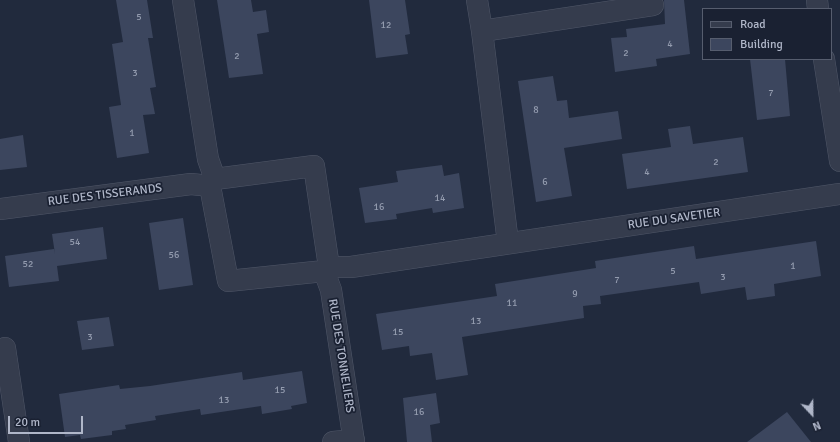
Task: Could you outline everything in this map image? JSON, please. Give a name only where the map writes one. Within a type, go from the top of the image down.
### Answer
[{"type":"street","points":[[183,0],[213,183]]},
{"type":"street","points":[[477,0],[508,243]]},
{"type":"street","points":[[482,31],[653,4]]},
{"type":"street","points":[[824,60],[840,161]]},
{"type":"street","name":"RUE DES TISSERANDS","points":[[0,209],[191,184],[213,183],[314,166],[326,269]]},
{"type":"street","name":"RUE DU SAVETIER","points":[[213,183],[228,281],[351,267],[840,194]]},
{"type":"street","name":"RUE DES TONNELIERS","points":[[326,269],[331,290],[354,441]]},
{"type":"street","points":[[5,348],[19,442]]},
{"type":"street","points":[[333,442],[354,441]]},
{"type":"building","points":[[116,0],[147,0],[153,38],[148,38],[156,87],[150,88],[155,114],[143,115],[149,153],[117,158],[109,107],[121,105],[112,44],[123,42]]},
{"type":"building","points":[[217,0],[251,0],[253,12],[266,10],[269,32],[257,34],[263,74],[229,78]]},
{"type":"building","points":[[369,0],[405,0],[410,34],[405,35],[408,54],[376,58]]},
{"type":"building","points":[[664,0],[684,0],[690,54],[656,59],[657,66],[615,72],[611,38],[627,37],[626,29],[665,24]]},
{"type":"building","points":[[750,60],[785,60],[790,116],[757,120]]},
{"type":"building","points":[[553,76],[557,101],[567,100],[569,118],[618,111],[622,139],[564,148],[572,196],[536,202],[518,81]]},
{"type":"building","points":[[690,126],[693,144],[743,137],[748,172],[627,189],[622,154],[671,147],[668,129]]},
{"type":"building","points":[[23,135],[27,167],[0,170],[0,139]]},
{"type":"building","points":[[442,165],[444,176],[459,173],[464,208],[433,213],[432,208],[396,214],[397,219],[365,223],[359,188],[398,182],[396,171]]},
{"type":"building","points":[[183,218],[193,285],[159,290],[149,223]]},
{"type":"building","points":[[103,227],[107,259],[57,266],[59,281],[9,287],[5,256],[54,249],[55,254],[52,234]]},
{"type":"building","points":[[816,241],[821,276],[774,284],[775,296],[747,300],[745,287],[701,294],[699,282],[600,296],[601,304],[583,306],[584,318],[462,337],[468,375],[436,380],[432,353],[410,356],[409,346],[382,350],[376,314],[497,296],[495,284],[596,268],[595,261],[694,246],[696,259]]},
{"type":"building","points":[[109,317],[114,346],[82,350],[77,321]]},
{"type":"building","points":[[302,371],[307,403],[291,406],[292,409],[262,414],[261,406],[201,415],[200,409],[155,416],[156,420],[125,425],[126,429],[112,431],[112,435],[81,439],[80,435],[65,437],[59,394],[119,385],[120,389],[150,386],[242,372],[243,380]]},
{"type":"building","points":[[436,393],[440,423],[430,425],[432,442],[407,442],[403,398]]},
{"type":"building","points":[[787,412],[811,442],[747,442]]}]
